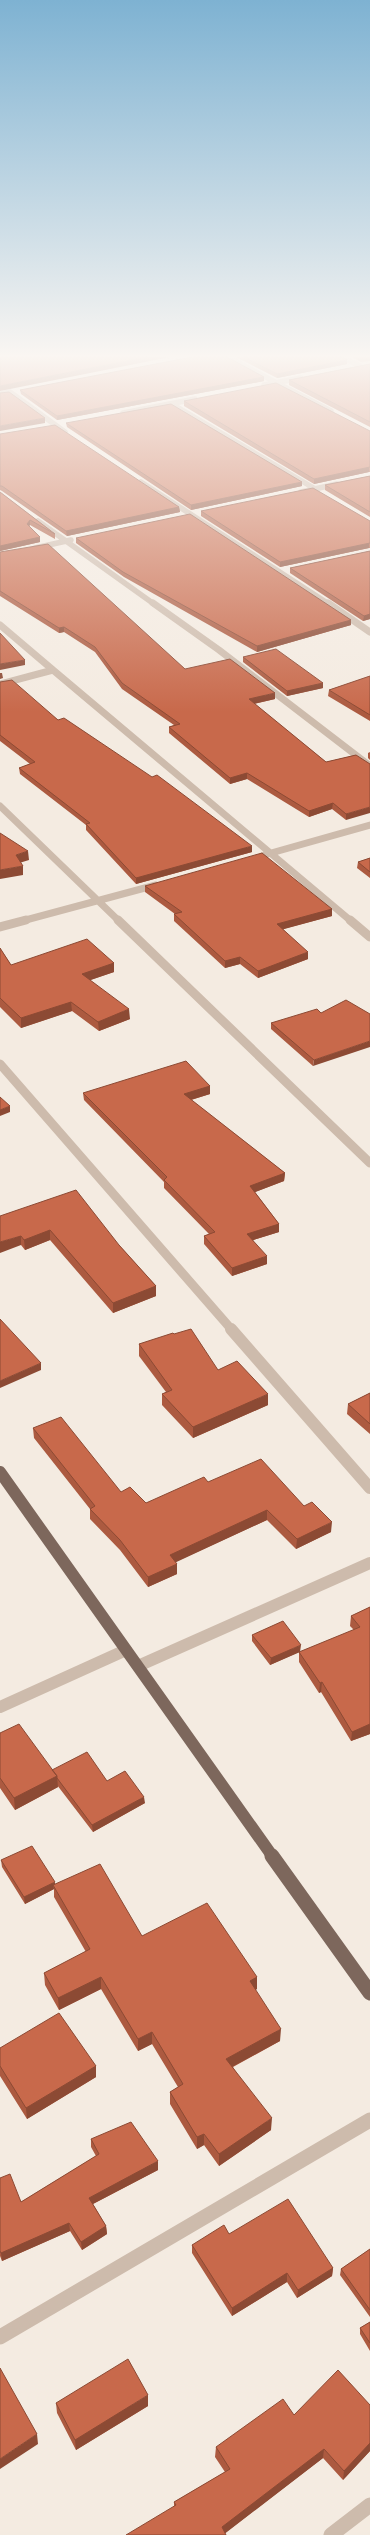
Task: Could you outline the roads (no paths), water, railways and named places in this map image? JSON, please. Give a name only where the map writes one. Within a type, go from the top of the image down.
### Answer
[{"type":"main road","points":[[0,1472],[370,1993]]},
{"type":"street","points":[[291,475],[321,492]]},
{"type":"street","points":[[136,479],[281,571],[370,632]]},
{"type":"street","points":[[292,494],[342,482]]},
{"type":"street","points":[[186,517],[201,514]]},
{"type":"street","points":[[30,516],[219,650],[370,766]]},
{"type":"street","points":[[30,549],[81,538]]},
{"type":"street","points":[[281,571],[288,569]]},
{"type":"street","points":[[0,625],[269,854],[370,937]]},
{"type":"street","points":[[0,684],[54,670]]},
{"type":"street","points":[[0,806],[370,1163]]},
{"type":"street","points":[[254,858],[370,825]]},
{"type":"street","points":[[0,927],[165,882]]},
{"type":"street","points":[[0,1064],[370,1488]]},
{"type":"street","points":[[138,1666],[370,1563]]},
{"type":"street","points":[[0,1707],[126,1650]]},
{"type":"street","points":[[0,2337],[370,2120]]},
{"type":"street","points":[[331,2535],[370,2505]]}]
